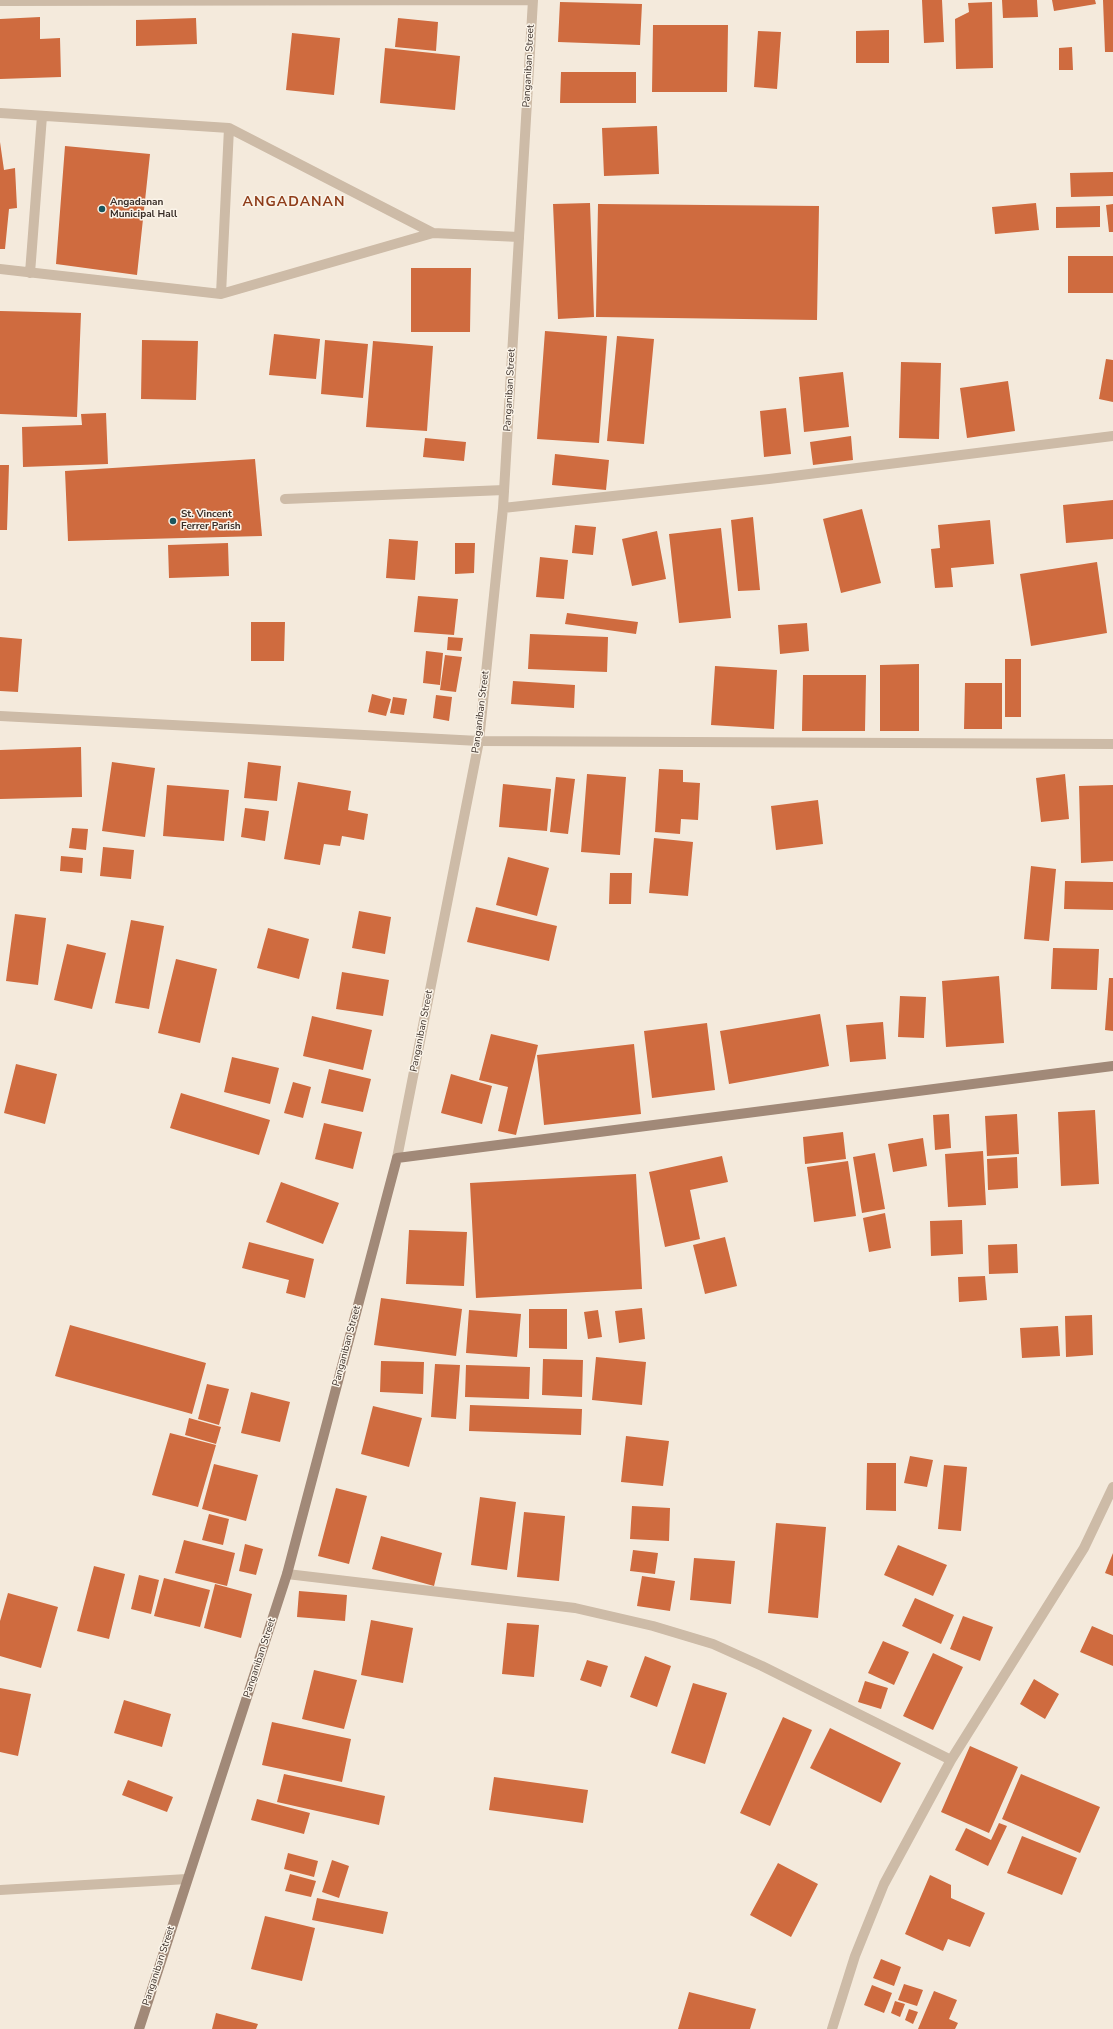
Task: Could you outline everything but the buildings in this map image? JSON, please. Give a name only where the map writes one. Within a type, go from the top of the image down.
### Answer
[{"type":"main road","points":[[396,1158],[1113,1066]]},
{"type":"main road","name":"Panganiban Street","points":[[139,2029],[287,1574],[396,1158]]},
{"type":"street","points":[[0,1],[533,0]]},
{"type":"street","name":"Panganiban Street","points":[[396,1158],[479,741],[503,508],[533,0]]},
{"type":"street","points":[[0,113],[229,128],[433,233]]},
{"type":"street","points":[[30,272],[42,116]]},
{"type":"street","points":[[221,294],[229,128]]},
{"type":"street","points":[[0,269],[221,294],[433,233],[519,236]]},
{"type":"street","points":[[503,508],[769,479],[1113,436]]},
{"type":"street","points":[[284,499],[504,490]]},
{"type":"street","points":[[0,716],[479,741],[1113,744]]},
{"type":"street","points":[[832,2029],[855,1956],[884,1884],[951,1760],[1084,1548],[1113,1487]]},
{"type":"street","points":[[287,1574],[576,1608],[653,1626],[713,1644],[762,1666],[951,1760]]},
{"type":"street","points":[[0,1890],[187,1879]]},
{"type":"place","name":"Angadanan Municipal Hall","points":[[102,209]]},
{"type":"place","name":"St. Vincent Ferrer Parish","points":[[173,521]]},
{"type":"district","name":"ANGADANAN","points":[[294,203]]}]
